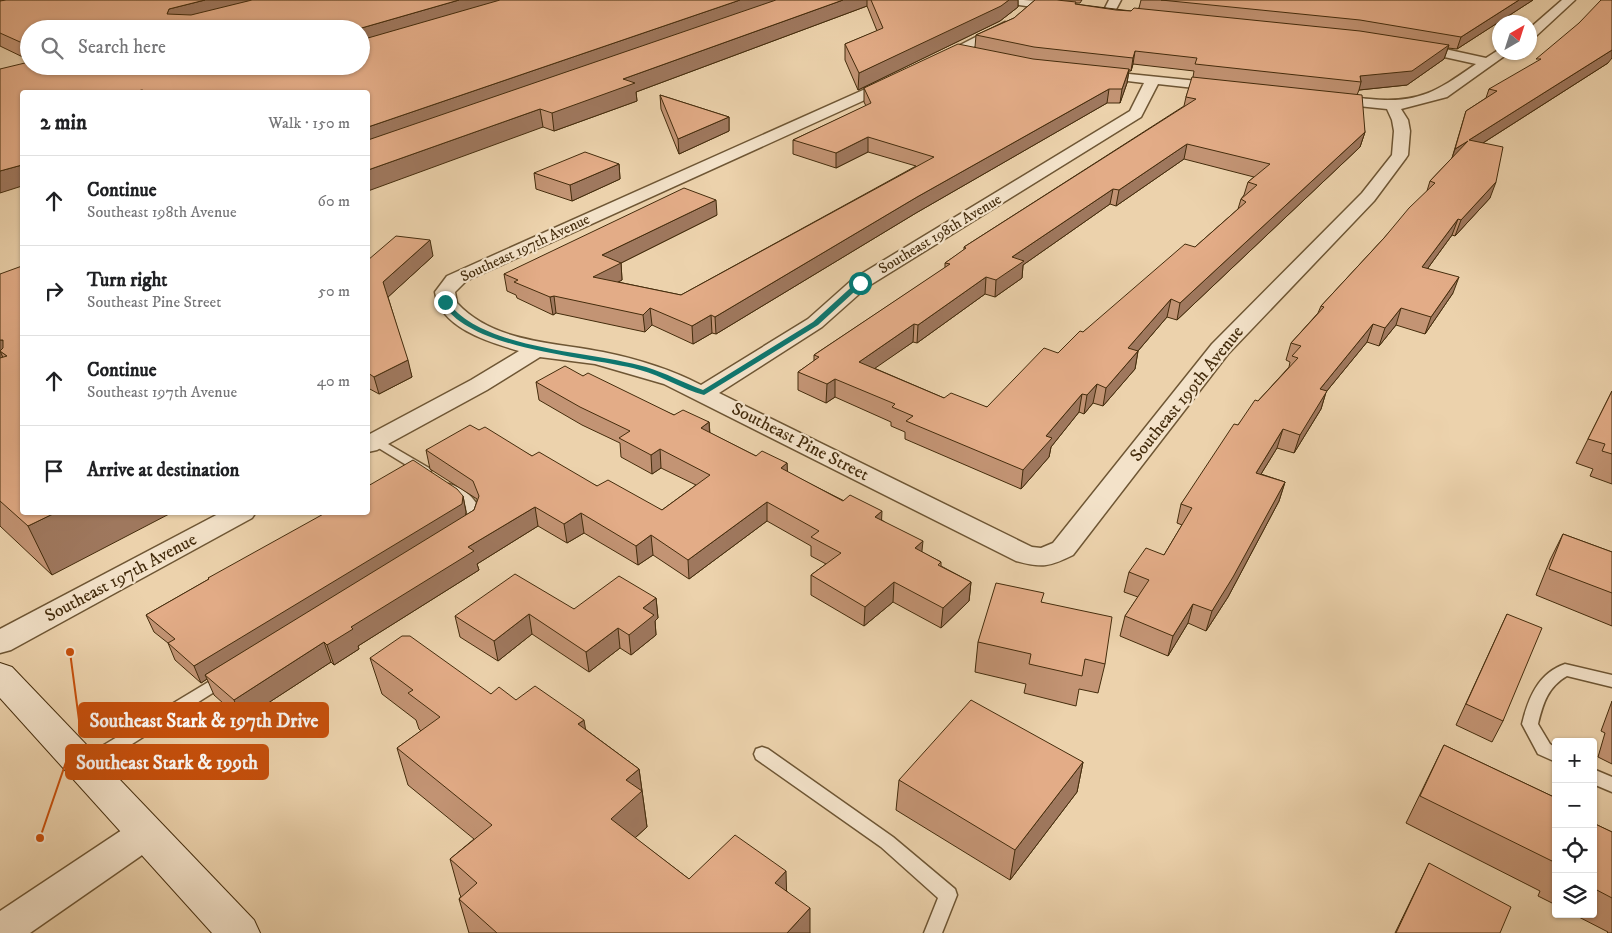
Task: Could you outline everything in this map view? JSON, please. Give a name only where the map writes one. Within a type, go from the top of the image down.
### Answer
[{"type":"main road","points":[[2,682],[239,933]]},
{"type":"street","points":[[1013,0],[1080,9]]},
{"type":"street","points":[[1109,12],[1115,0]]},
{"type":"street","points":[[1537,28],[1569,0]]},
{"type":"street","points":[[924,67],[1006,26],[1032,4]]},
{"type":"street","points":[[1397,43],[1488,63]]},
{"type":"street","points":[[956,51],[982,56]]},
{"type":"street","points":[[1316,98],[1393,107],[1431,99],[1442,94],[1492,60]]},
{"type":"street","points":[[1078,71],[1239,89]]},
{"type":"street","name":"Southeast 197th Avenue","points":[[536,350],[495,335],[460,319],[450,311],[445,302],[446,291],[454,281],[900,78]]},
{"type":"street","name":"Southeast 198th Avenue","points":[[704,393],[815,323],[860,283],[1136,114],[1153,79]]},
{"type":"street","name":"Southeast 199th Avenue","points":[[1026,555],[1044,558],[1063,549],[1220,349],[1368,197],[1400,154],[1402,131],[1400,120],[1393,107]]},
{"type":"street","points":[[372,443],[479,385],[536,350]]},
{"type":"street","name":"Southeast Pine Street","points":[[536,350],[603,359],[645,369],[704,393],[1026,555]]},
{"type":"street","name":"Southeast 197th Avenue","points":[[0,642],[237,515]]},
{"type":"street","points":[[0,932],[146,833]]},
{"type":"lane","points":[[372,443],[467,500],[475,510],[476,516],[472,524],[455,534]]},
{"type":"lane","points":[[83,766],[239,669]]},
{"type":"lane","points":[[1552,754],[1544,749],[1530,724],[1536,701],[1549,679],[1565,670],[1612,681]]},
{"type":"lane","points":[[762,754],[887,842],[948,895],[933,933]]},
{"type":"lane","points":[[1597,778],[1612,785]]},
{"type":"building","points":[[205,0],[169,9],[167,14],[191,15],[252,0],[459,0],[370,26],[370,20],[20,20],[20,42],[0,33],[0,1]]},
{"type":"building","points":[[500,0],[740,0],[370,126],[370,90],[20,90],[20,166],[0,171],[0,69],[20,64],[20,75],[370,75],[370,37]]},
{"type":"building","points":[[776,0],[843,0],[623,79],[635,83],[552,113],[540,109],[370,169],[370,139]]},
{"type":"building","points":[[871,0],[1009,0],[1001,6],[859,73],[845,44],[883,28]]},
{"type":"building","points":[[1035,0],[1076,2],[1075,4],[1116,10],[1131,11],[1134,8],[1360,31],[1449,45],[1412,71],[1360,76],[1361,82],[1195,64],[1197,58],[1135,51],[1133,58],[1034,47],[976,35],[1014,18]]},
{"type":"building","points":[[1161,0],[1519,0],[1495,15],[1492,15],[1492,17],[1461,37],[1360,20]]},
{"type":"building","points":[[1601,0],[1612,0],[1612,50],[1469,140],[1503,147],[1496,182],[1461,220],[1458,219],[1422,267],[1459,277],[1431,317],[1401,308],[1385,328],[1373,324],[1320,389],[1327,391],[1300,435],[1283,429],[1256,473],[1285,482],[1233,577],[1212,611],[1193,604],[1173,636],[1125,616],[1149,580],[1129,572],[1146,548],[1164,555],[1192,508],[1181,504],[1234,424],[1238,425],[1255,400],[1258,401],[1298,358],[1292,356],[1301,346],[1291,343],[1324,307],[1321,306],[1409,208],[1435,183],[1430,181],[1468,141],[1455,149],[1466,111],[1497,91],[1489,89],[1541,59],[1537,58],[1579,23]]},
{"type":"building","points":[[958,44],[1033,59],[1129,69],[1122,89],[1109,89],[917,197],[715,317],[711,315],[692,326],[650,308],[643,315],[554,296],[550,297],[514,282],[518,280],[504,274],[684,188],[716,200],[602,255],[621,263],[593,277],[681,295],[934,157],[868,137],[836,153],[793,140],[871,103],[864,88]]},
{"type":"building","points":[[1192,77],[1362,95],[1365,132],[1180,303],[1171,299],[1128,348],[1138,351],[1106,388],[1097,384],[1087,395],[1082,394],[1046,436],[1052,438],[1023,470],[906,421],[913,416],[892,407],[895,404],[835,379],[827,384],[798,372],[819,357],[814,355],[950,264],[945,263],[966,248],[964,247],[1196,99],[1186,97]],"holes":[[[1187,144],[1270,164],[1248,182],[1257,185],[1241,199],[1246,202],[1195,247],[1185,244],[1083,332],[1080,331],[1058,353],[1044,348],[987,407],[951,393],[944,398],[859,362],[914,324],[918,325],[986,277],[996,280],[1024,261],[1012,257],[1113,189],[1119,190]]]},
{"type":"building","points":[[660,95],[729,117],[678,139]]},
{"type":"building","points":[[585,152],[619,164],[570,185],[534,173]]},
{"type":"building","points":[[396,236],[430,240],[383,282],[408,360],[374,377],[370,374],[370,258]]},
{"type":"building","points":[[20,267],[20,515],[51,515],[28,526],[0,501],[0,358],[7,356],[0,351],[3,348],[3,340],[0,340],[0,274]]},
{"type":"building","points":[[565,366],[583,376],[588,373],[674,415],[683,410],[709,422],[701,428],[756,456],[762,451],[787,463],[781,468],[843,501],[850,495],[882,511],[875,517],[923,541],[915,548],[941,562],[938,565],[971,582],[943,608],[894,582],[865,607],[811,575],[841,553],[811,537],[819,531],[767,502],[688,560],[651,535],[636,546],[581,513],[564,524],[535,507],[468,547],[474,551],[351,627],[353,629],[327,645],[324,642],[234,700],[205,675],[474,510],[479,496],[473,481],[426,450],[470,425],[479,430],[485,427],[532,456],[539,452],[597,486],[608,480],[662,510],[710,475],[660,449],[651,455],[619,438],[630,431],[580,407],[536,382]]},
{"type":"building","points":[[1612,391],[1612,454],[1602,451],[1605,444],[1588,439]]},
{"type":"building","points":[[413,460],[457,489],[463,496],[462,504],[194,666],[168,643],[175,639],[146,615],[322,515],[370,515],[370,485]]},
{"type":"building","points":[[1563,534],[1612,552],[1612,593],[1549,569]]},
{"type":"building","points":[[515,574],[574,609],[619,576],[656,598],[643,608],[654,615],[629,635],[618,628],[586,652],[529,614],[494,641],[455,616]]},
{"type":"building","points":[[996,583],[1044,593],[1041,602],[1112,617],[1105,664],[1085,659],[1082,676],[1029,664],[1031,654],[978,642]]},
{"type":"building","points":[[1507,614],[1542,628],[1503,721],[1466,704]]},
{"type":"building","points":[[402,636],[410,636],[491,694],[499,687],[516,700],[535,686],[584,720],[578,724],[639,769],[626,780],[642,791],[611,819],[689,879],[735,835],[786,871],[775,883],[810,908],[787,933],[497,933],[459,899],[477,883],[450,859],[492,825],[397,748],[440,717],[408,693],[413,690],[370,658]]},
{"type":"building","points":[[971,700],[1083,762],[1015,850],[899,780]]},
{"type":"building","points":[[1444,745],[1552,796],[1552,861],[1420,796]]},
{"type":"building","points":[[1597,825],[1612,832],[1612,898],[1597,890]]},
{"type":"building","points":[[1429,863],[1511,907],[1500,933],[1396,933]]},
{"type":"place","name":"Southeast Stark & 197th Drive","points":[[70,652]]},
{"type":"place","name":"Southeast Stark & 199th","points":[[40,838]]},
{"type":"route","points":[[445,302],[450,311],[460,319],[495,335],[536,350],[569,353],[645,369],[704,393],[779,348],[815,323],[860,283]]}]
